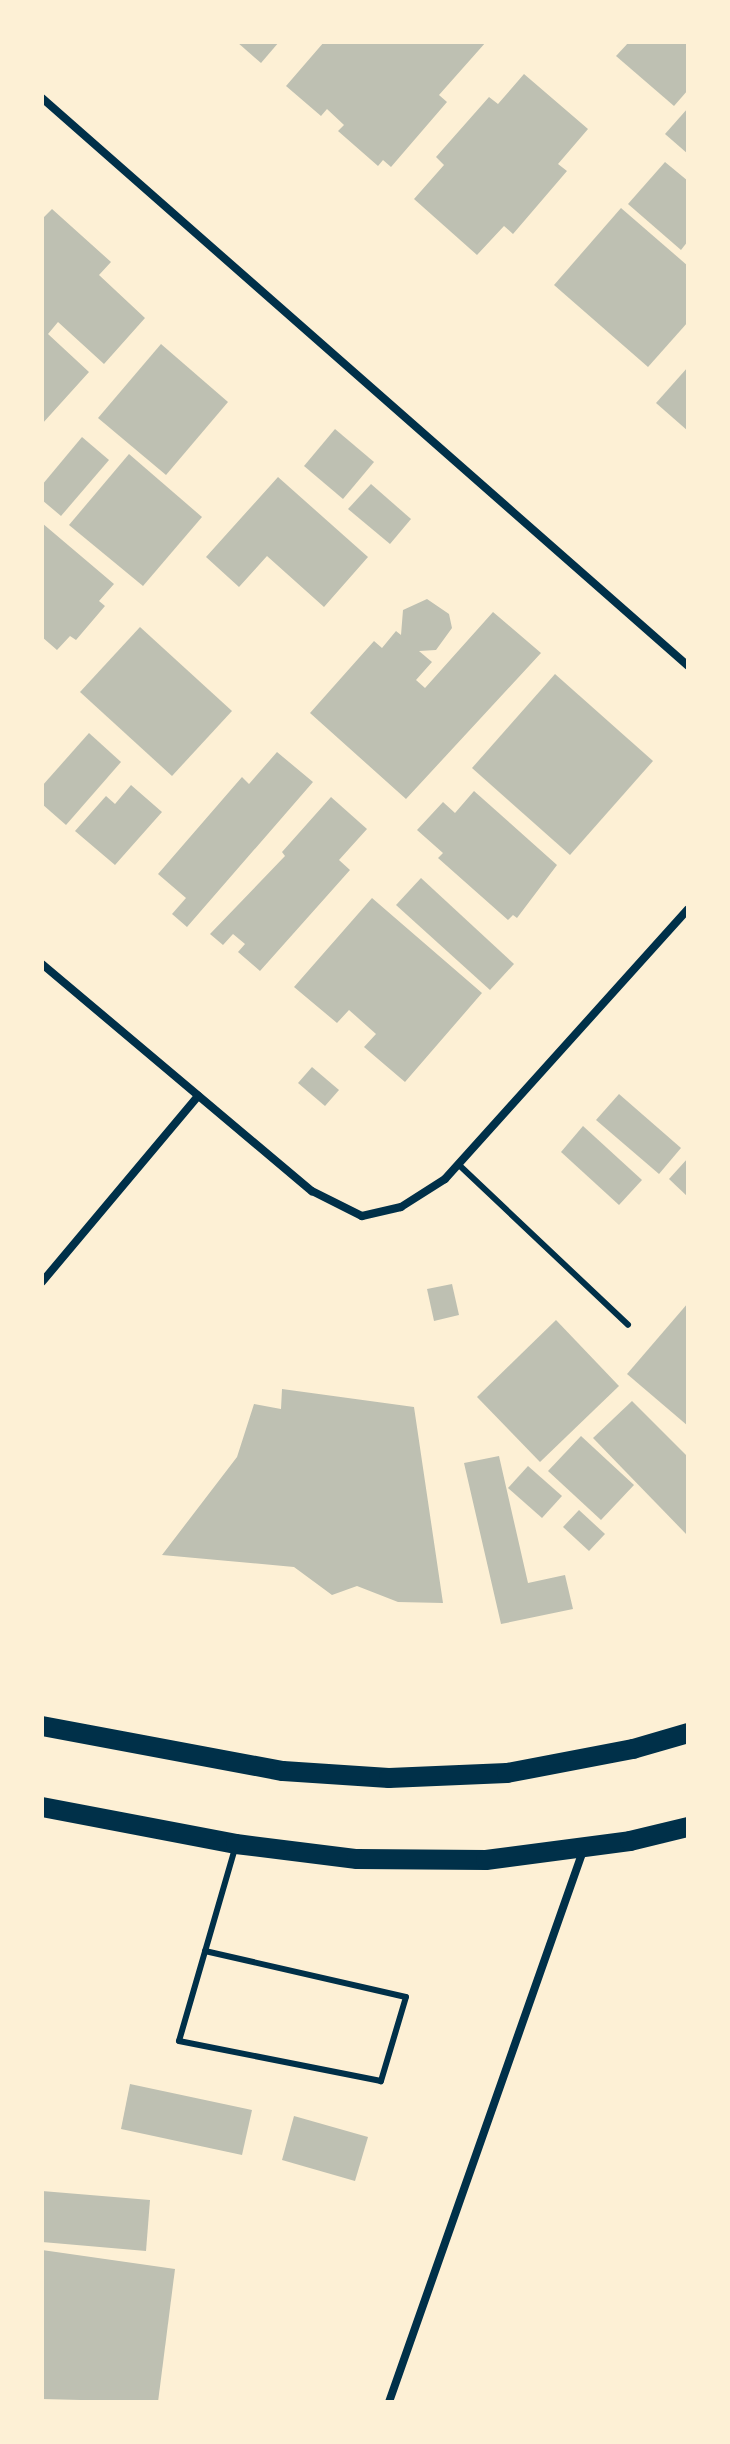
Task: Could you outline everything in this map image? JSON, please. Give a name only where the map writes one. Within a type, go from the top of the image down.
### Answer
[{"type":"main road","points":[[42,1726],[199,1758],[389,1778],[507,1773],[633,1749],[688,1733]]},
{"type":"main road","points":[[42,1807],[236,1844],[357,1859],[472,1860],[630,1841],[688,1827]]},
{"type":"street","points":[[42,98],[688,666]]},
{"type":"street","points":[[42,964],[312,1191],[362,1216],[401,1207],[445,1179],[688,909]]},
{"type":"street","points":[[42,1282],[198,1096]]},
{"type":"street","points":[[389,2402],[586,1844]]},
{"type":"lane","points":[[458,1164],[628,1325]]},
{"type":"lane","points":[[205,1951],[406,1997],[381,2081],[179,2041],[205,1951],[236,1844]]},
{"type":"building","points":[[237,42],[279,42],[261,63]]},
{"type":"building","points":[[324,42],[486,42],[439,95],[447,102],[391,167],[383,160],[378,166],[338,131],[344,125],[327,109],[321,116],[286,86]]},
{"type":"building","points":[[629,42],[688,42],[688,90],[674,106],[616,56]]},
{"type":"building","points":[[524,74],[588,129],[558,164],[567,171],[513,234],[504,226],[477,255],[414,199],[444,165],[436,157],[489,97],[498,104]]},
{"type":"building","points":[[688,108],[688,154],[665,134]]},
{"type":"building","points":[[665,162],[688,181],[688,241],[681,250],[628,204]]},
{"type":"building","points":[[621,208],[688,266],[688,322],[648,367],[554,285]]},
{"type":"building","points":[[52,209],[111,262],[99,275],[145,318],[104,364],[58,322],[48,334],[89,372],[42,424],[42,219]]},
{"type":"building","points":[[161,344],[228,402],[166,475],[98,418]]},
{"type":"building","points":[[688,367],[688,431],[656,403]]},
{"type":"building","points":[[335,429],[374,462],[343,499],[304,466]]},
{"type":"building","points":[[82,437],[109,460],[61,516],[42,500],[42,485]]},
{"type":"building","points":[[129,454],[202,517],[143,586],[69,525]]},
{"type":"building","points":[[278,477],[368,557],[324,607],[267,556],[239,587],[206,557]]},
{"type":"building","points":[[371,484],[411,519],[390,544],[348,509]]},
{"type":"building","points":[[42,523],[114,584],[99,601],[105,606],[76,640],[70,636],[57,650],[42,637]]},
{"type":"building","points":[[427,599],[449,614],[452,628],[436,650],[419,651],[432,662],[416,680],[425,688],[493,612],[541,653],[406,799],[310,713],[374,641],[382,648],[396,631],[401,635],[403,610]]},
{"type":"building","points":[[140,627],[232,711],[172,776],[80,692]]},
{"type":"building","points":[[555,674],[653,761],[570,855],[472,768]]},
{"type":"building","points":[[89,733],[121,762],[66,825],[42,804],[42,786]]},
{"type":"building","points":[[277,752],[313,782],[187,927],[172,914],[186,898],[158,874],[242,777],[249,784]]},
{"type":"building","points":[[131,785],[162,812],[115,865],[75,831],[106,796],[115,804]]},
{"type":"building","points":[[474,791],[557,865],[517,918],[513,915],[508,920],[438,858],[443,853],[417,830],[443,802],[455,813]]},
{"type":"building","points":[[331,797],[367,829],[339,860],[350,870],[260,971],[238,952],[245,944],[233,934],[223,945],[210,934],[285,856],[282,852]]},
{"type":"building","points":[[421,878],[514,964],[490,990],[396,905]]},
{"type":"building","points":[[372,898],[482,993],[405,1082],[364,1047],[376,1034],[349,1010],[337,1023],[294,987]]},
{"type":"building","points":[[312,1067],[339,1090],[325,1106],[298,1083]]},
{"type":"building","points":[[619,1094],[681,1148],[659,1174],[596,1120]]},
{"type":"building","points":[[583,1126],[642,1180],[619,1205],[561,1152]]},
{"type":"building","points":[[688,1158],[688,1197],[669,1179]]},
{"type":"building","points":[[452,1284],[459,1315],[434,1321],[427,1289]]},
{"type":"building","points":[[688,1303],[688,1426],[627,1374]]},
{"type":"building","points":[[556,1320],[619,1386],[540,1462],[477,1397]]},
{"type":"building","points":[[282,1389],[414,1407],[443,1603],[398,1602],[357,1586],[332,1595],[294,1567],[162,1555],[237,1457],[254,1404],[281,1409]]},
{"type":"building","points":[[632,1401],[688,1457],[688,1536],[593,1438]]},
{"type":"building","points":[[581,1436],[634,1485],[601,1520],[548,1471]]},
{"type":"building","points":[[499,1456],[528,1583],[565,1575],[573,1609],[501,1624],[464,1463]]},
{"type":"building","points":[[528,1466],[562,1496],[542,1518],[508,1488]]},
{"type":"building","points":[[579,1510],[605,1534],[589,1551],[563,1527]]},
{"type":"building","points":[[130,2084],[252,2110],[242,2155],[121,2129]]},
{"type":"building","points":[[294,2116],[368,2137],[355,2181],[282,2160]]},
{"type":"building","points":[[42,2191],[150,2200],[146,2251],[42,2242]]},
{"type":"building","points":[[42,2250],[175,2269],[158,2402],[42,2399]]}]
